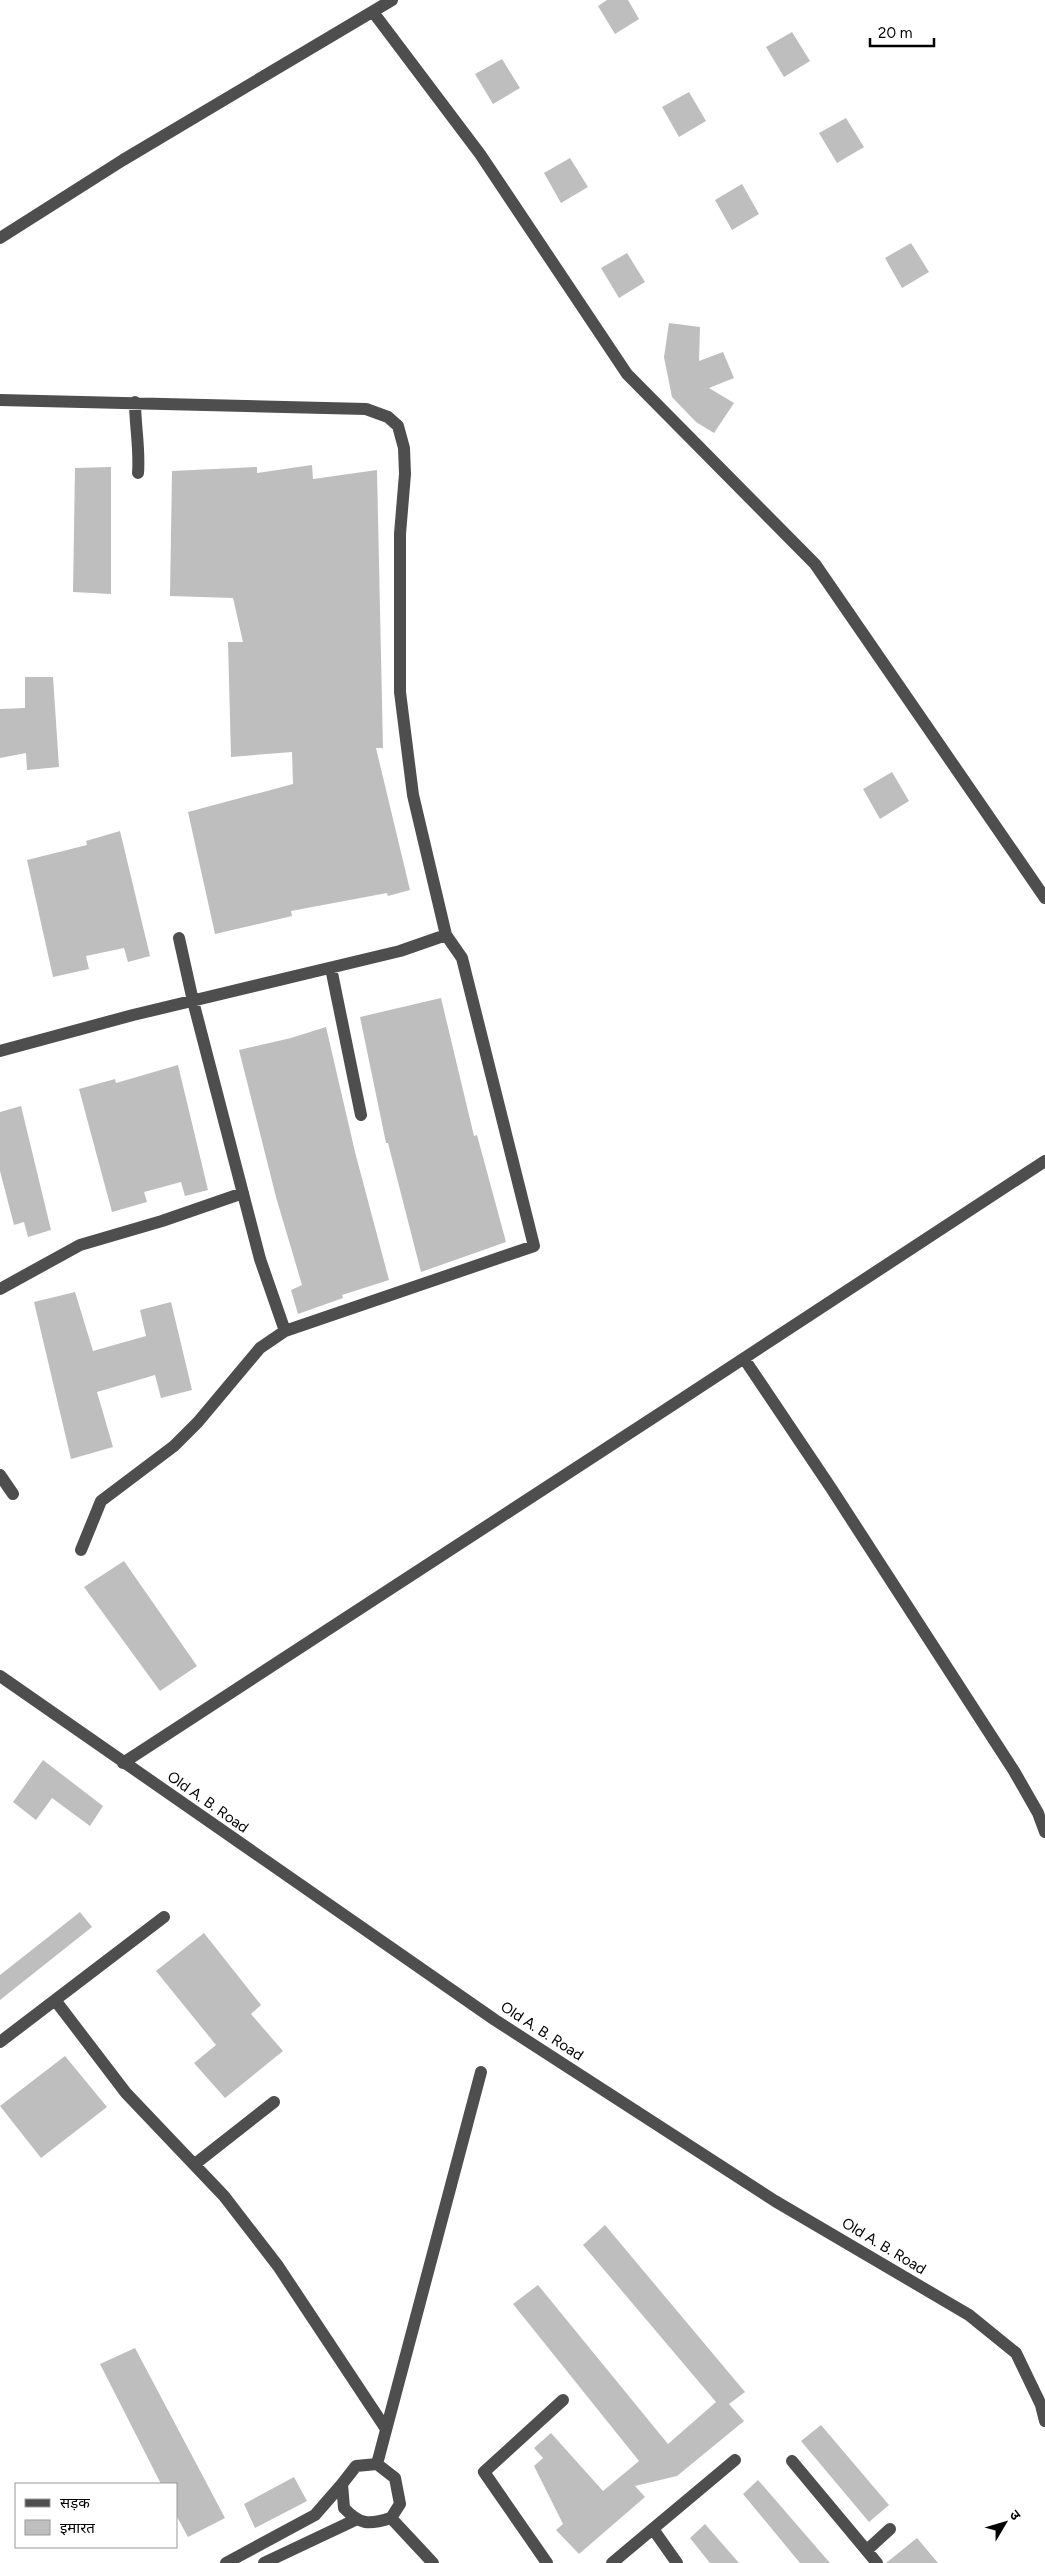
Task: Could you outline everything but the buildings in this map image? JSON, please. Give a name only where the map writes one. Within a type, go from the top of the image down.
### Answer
[{"type":"street","points":[[0,238],[122,160],[392,0]]},
{"type":"street","points":[[372,12],[480,154],[627,374],[815,564],[1045,898]]},
{"type":"street","points":[[0,400],[366,409],[388,418],[398,426],[404,448],[405,474],[400,534],[400,692],[413,795],[446,935],[462,958],[534,1246],[285,1331],[260,1348],[204,1416],[174,1446],[101,1501],[81,1550]]},
{"type":"street","points":[[135,402],[138,473]]},
{"type":"street","points":[[0,1051],[193,1001],[400,951],[446,935]]},
{"type":"street","points":[[179,938],[193,1001],[260,1259],[285,1331]]},
{"type":"street","points":[[331,968],[361,1115]]},
{"type":"street","points":[[123,1763],[491,1521],[745,1360],[1045,1161]]},
{"type":"street","points":[[0,1288],[80,1245],[243,1193]]},
{"type":"street","points":[[745,1360],[832,1488],[1014,1771],[1038,1813],[1045,1832]]},
{"type":"street","points":[[0,1475],[13,1494]]},
{"type":"street","name":"Old A. B. Road","points":[[0,1676],[495,2020],[775,2201],[969,2315],[1016,2353],[1043,2404],[1045,2422]]},
{"type":"street","points":[[0,2042],[164,1917]]},
{"type":"street","points":[[55,2000],[126,2093],[224,2196],[278,2266],[386,2430]]},
{"type":"street","points":[[377,2464],[481,2072]]},
{"type":"street","points":[[194,2164],[274,2102]]},
{"type":"street","points":[[546,2563],[484,2472],[564,2400]]},
{"type":"street","points":[[612,2563],[735,2460]]},
{"type":"street","points":[[792,2461],[877,2563]]},
{"type":"street","points":[[226,2563],[315,2515],[356,2466],[377,2464],[395,2478],[400,2504],[391,2518],[373,2523],[355,2520],[264,2563]]},
{"type":"street","points":[[342,2484],[344,2508],[355,2520]]},
{"type":"street","points":[[391,2518],[433,2563]]},
{"type":"street","points":[[653,2528],[677,2563]]},
{"type":"street","points":[[867,2550],[890,2529]]}]
